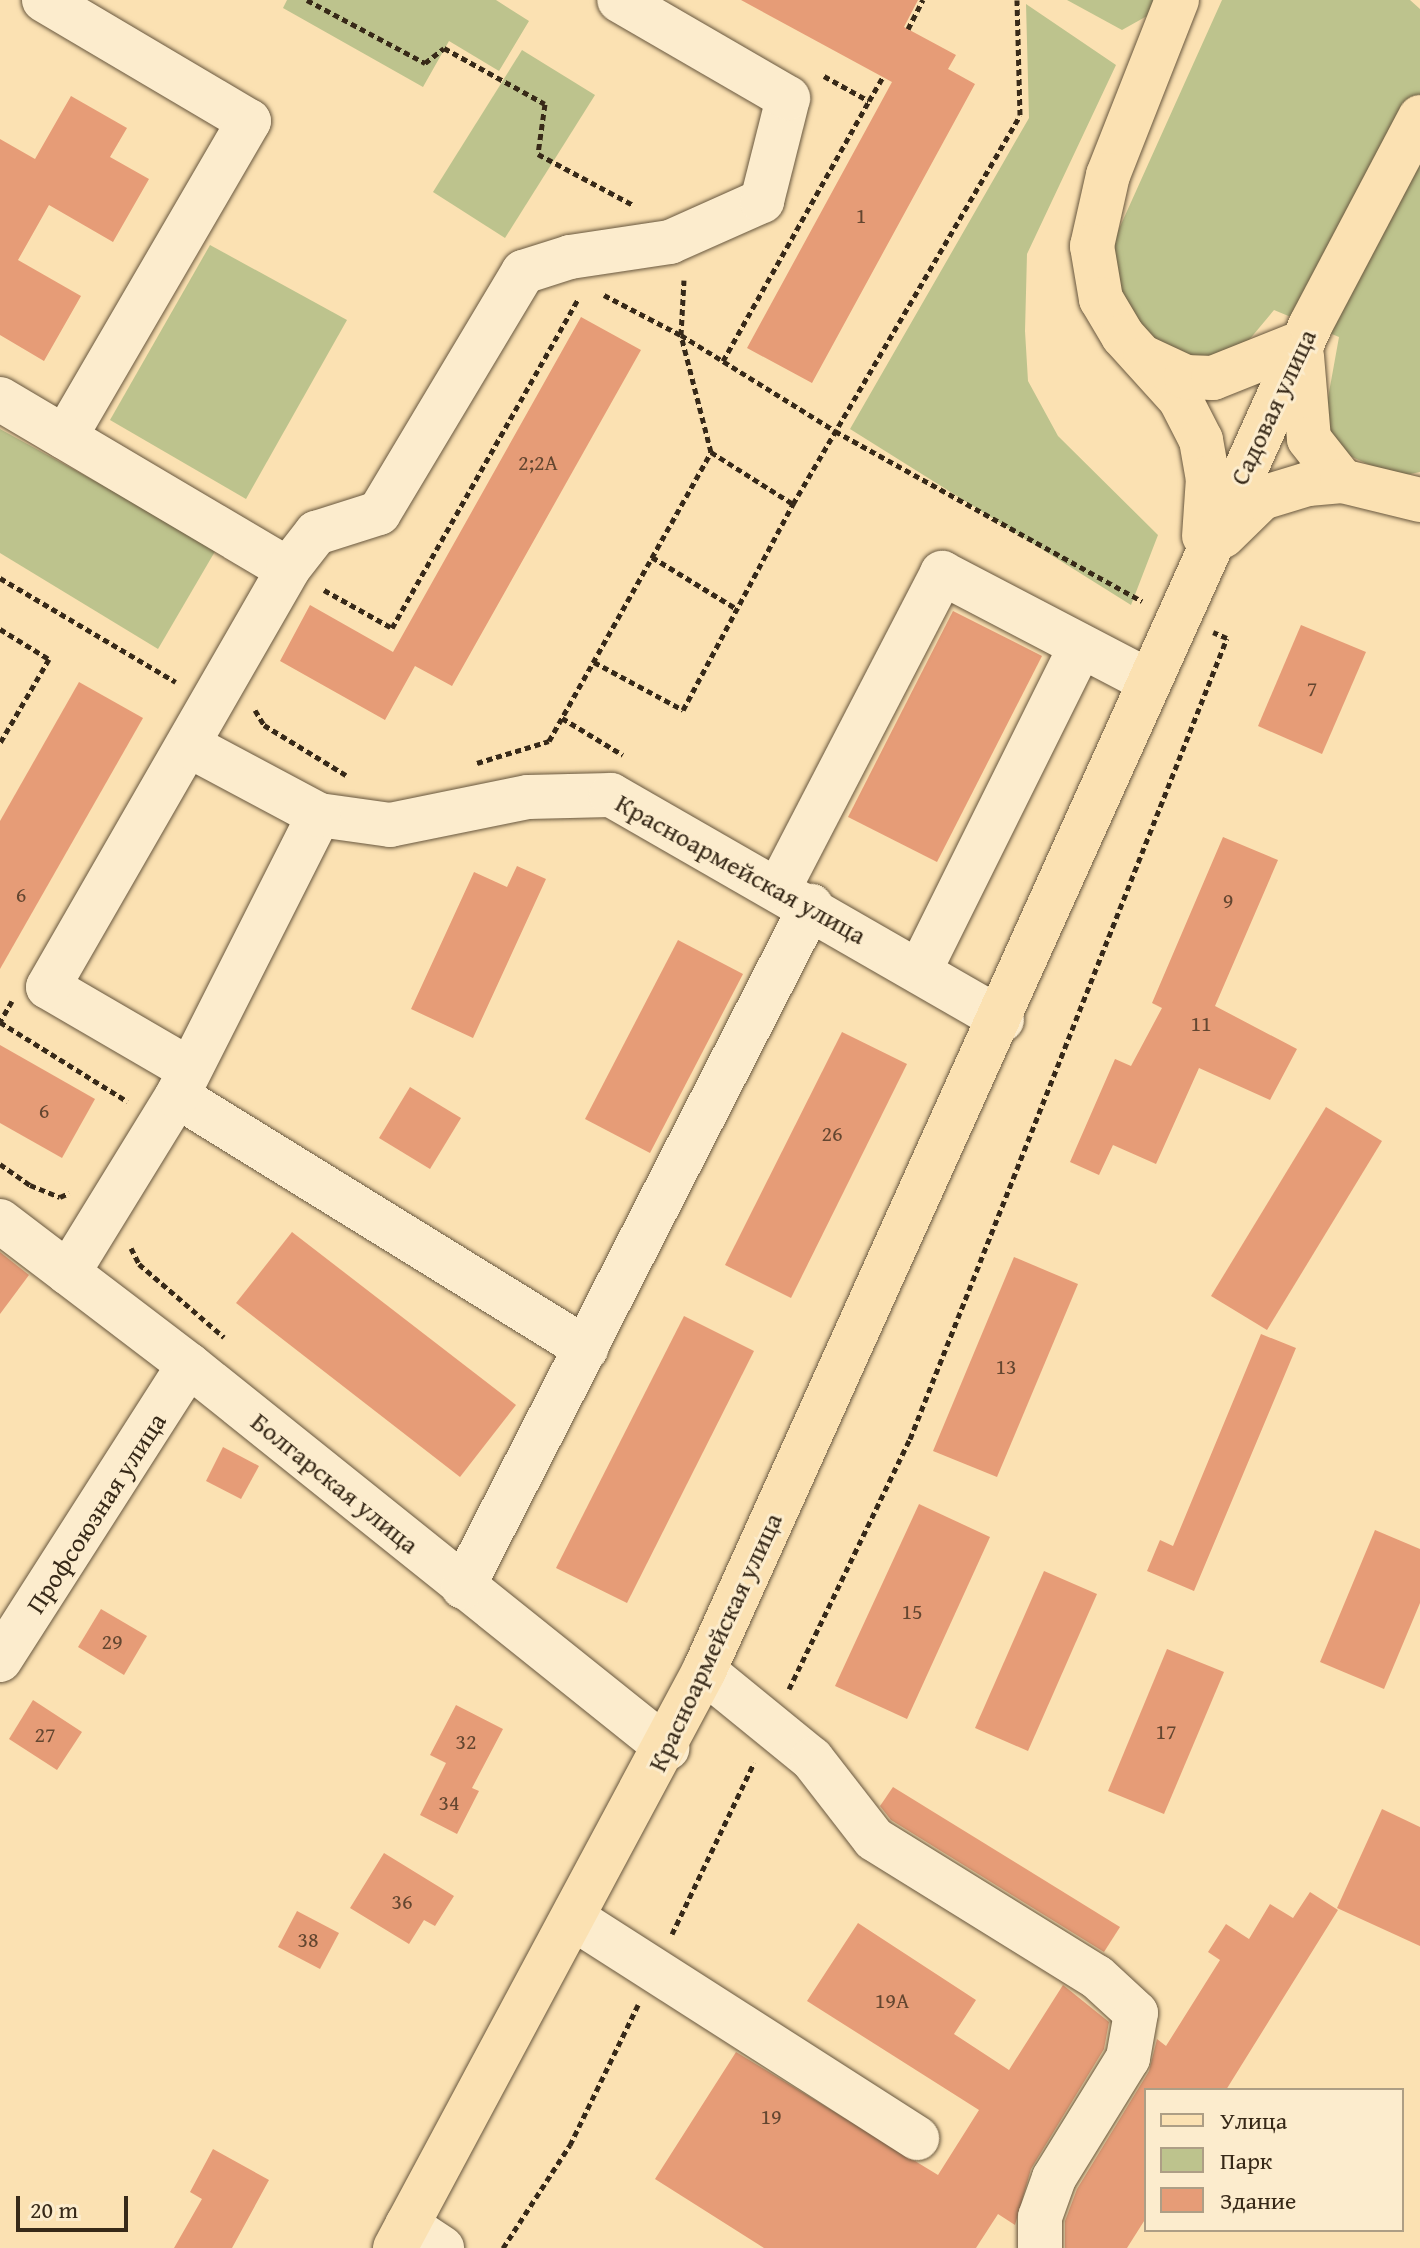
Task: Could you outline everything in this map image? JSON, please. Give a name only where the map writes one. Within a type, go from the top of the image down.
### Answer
[{"type":"main road","points":[[1177,0],[1108,175],[1092,246],[1101,299],[1143,357],[1180,399],[1201,440],[1208,478],[1200,566]]},
{"type":"main road","name":"Садовая улица","points":[[1142,692],[1307,333],[1420,117]]},
{"type":"main road","points":[[1143,357],[1186,377],[1213,378],[1307,333],[1309,439],[1342,481]]},
{"type":"main road","points":[[1200,566],[1262,498],[1342,481],[1420,500]]},
{"type":"main road","name":"Красноармейская улица","points":[[415,2240],[704,1671],[1002,1020],[1142,692]]},
{"type":"street","points":[[44,0],[249,121],[65,437]]},
{"type":"street","points":[[586,1349],[183,1082],[48,987],[190,746],[231,703],[301,577],[316,533],[379,513],[523,272],[686,235],[762,201],[788,98],[619,0]]},
{"type":"street","points":[[0,399],[301,577]]},
{"type":"street","points":[[463,1587],[586,1349],[942,573],[1080,648],[1142,692]]},
{"type":"street","points":[[920,970],[1080,648]]},
{"type":"street","name":"Красноармейская улица","points":[[190,746],[319,815],[390,825],[528,797],[611,795],[795,897],[1002,1020]]},
{"type":"street","points":[[68,1273],[183,1082],[319,815]]},
{"type":"street","name":"Болгарская улица","points":[[0,1221],[189,1365],[667,1748]]},
{"type":"street","name":"Профсоюзная улица","points":[[0,1660],[189,1365]]},
{"type":"street","points":[[704,1671],[812,1759],[874,1839],[1097,1977],[1136,2013],[1128,2058],[1054,2178],[1034,2238]]},
{"type":"street","points":[[576,1920],[917,2138]]},
{"type":"path","points":[[307,0],[425,63],[444,48],[545,104],[538,154],[686,235],[681,335],[711,452],[793,504]]},
{"type":"path","points":[[908,29],[923,0]]},
{"type":"path","points":[[594,662],[683,710],[793,504],[1020,115],[1017,0]]},
{"type":"path","points":[[723,361],[869,101]]},
{"type":"path","points":[[301,577],[392,628],[586,286]]},
{"type":"path","points":[[600,293],[681,335],[835,431],[1111,588],[1227,638],[910,1439],[785,1698]]},
{"type":"path","points":[[459,768],[549,741],[711,452]]},
{"type":"path","points":[[652,557],[737,609]]},
{"type":"path","points":[[0,578],[231,703],[347,776],[361,778]]},
{"type":"path","points":[[0,629],[49,659],[0,743]]},
{"type":"path","points":[[667,1943],[757,1756]]},
{"type":"path","points":[[503,2248],[570,2145],[640,2001]]},
{"type":"green space","points":[[287,0],[496,0],[529,21],[499,71],[449,41],[423,87],[283,8]]},
{"type":"green space","points":[[1067,0],[1155,0],[1147,16],[1122,30]]},
{"type":"green space","points":[[1222,0],[1410,0],[1420,9],[1420,472],[1396,477],[1339,451],[1324,420],[1339,337],[1274,310],[1249,340],[1197,362],[1150,347],[1117,290],[1114,240]]},
{"type":"green space","points":[[1026,4],[1116,65],[1027,254],[1025,331],[1028,381],[1058,436],[1158,535],[1131,605],[850,429],[1029,118]]},
{"type":"green space","points":[[522,50],[595,95],[505,238],[433,192]]},
{"type":"green space","points":[[210,245],[347,320],[246,499],[110,420]]},
{"type":"green space","points":[[0,429],[217,548],[158,649],[0,553]]},
{"type":"building","points":[[741,0],[918,0],[904,27],[956,55],[948,69],[975,84],[812,383],[747,348],[892,82]]},
{"type":"building","points":[[71,96],[127,128],[110,157],[149,179],[113,242],[49,205],[18,260],[81,296],[44,361],[0,335],[0,139],[35,159]]},
{"type":"building","points":[[581,317],[641,350],[452,686],[415,666],[385,720],[280,661],[310,605],[393,652]]},
{"type":"building","points":[[953,611],[1042,656],[937,862],[848,817]]},
{"type":"building","points":[[1301,625],[1366,652],[1322,754],[1258,726]]},
{"type":"building","points":[[79,682],[143,718],[0,969],[0,821]]},
{"type":"building","points":[[1223,837],[1278,860],[1215,1006],[1297,1049],[1270,1100],[1199,1068],[1156,1164],[1113,1145],[1099,1175],[1070,1162],[1115,1059],[1131,1066],[1162,1008],[1152,1003]]},
{"type":"building","points":[[517,866],[546,879],[473,1038],[411,1009],[474,872],[507,887]]},
{"type":"building","points":[[678,940],[743,974],[650,1153],[585,1119]]},
{"type":"building","points":[[842,1032],[907,1064],[791,1298],[725,1265]]},
{"type":"building","points":[[0,1045],[95,1099],[62,1158],[0,1123]]},
{"type":"building","points":[[410,1087],[461,1118],[430,1169],[379,1138]]},
{"type":"building","points":[[1326,1107],[1382,1141],[1267,1330],[1211,1296]]},
{"type":"building","points":[[292,1232],[516,1405],[460,1477],[236,1303]]},
{"type":"building","points":[[0,1252],[29,1275],[0,1314]]},
{"type":"building","points":[[1014,1257],[1078,1284],[997,1477],[933,1451]]},
{"type":"building","points":[[684,1316],[754,1351],[627,1603],[556,1568]]},
{"type":"building","points":[[1261,1334],[1296,1348],[1194,1591],[1147,1571],[1160,1540],[1173,1546]]},
{"type":"building","points":[[223,1447],[259,1466],[241,1499],[206,1481]]},
{"type":"building","points":[[919,1504],[990,1537],[907,1719],[835,1686]]},
{"type":"building","points":[[1375,1530],[1420,1549],[1420,1603],[1384,1689],[1320,1662]]},
{"type":"building","points":[[1044,1571],[1097,1594],[1028,1751],[975,1728]]},
{"type":"building","points":[[101,1609],[147,1636],[124,1675],[78,1647]]},
{"type":"building","points":[[1167,1649],[1224,1672],[1164,1814],[1108,1791]]},
{"type":"building","points":[[33,1700],[82,1732],[57,1770],[9,1739]]},
{"type":"building","points":[[456,1705],[503,1729],[472,1788],[479,1791],[457,1834],[420,1815],[446,1763],[430,1755]]},
{"type":"building","points":[[893,1787],[1120,1927],[1104,1952],[891,1820],[880,1806]]},
{"type":"building","points":[[1382,1809],[1420,1827],[1420,1946],[1337,1908]]},
{"type":"building","points":[[384,1853],[454,1896],[435,1926],[424,1920],[409,1944],[350,1908]]},
{"type":"building","points":[[1310,1892],[1338,1910],[1227,2088],[1144,2088],[1144,2221],[1127,2248],[1065,2248],[1065,2221],[1077,2189],[1149,2071],[1157,2039],[1166,2046],[1220,1960],[1208,1952],[1226,1924],[1249,1939],[1270,1904],[1293,1918]]},
{"type":"building","points":[[297,1911],[339,1933],[320,1969],[278,1947]]},
{"type":"building","points":[[858,1923],[976,2000],[954,2034],[1009,2070],[1063,1985],[1109,2022],[1104,2049],[1031,2169],[1015,2225],[998,2214],[976,2248],[764,2248],[655,2179],[736,2052],[938,2175],[979,2110],[807,2001]]},
{"type":"building","points":[[213,2149],[269,2180],[232,2248],[174,2248],[202,2199],[190,2192]]}]
